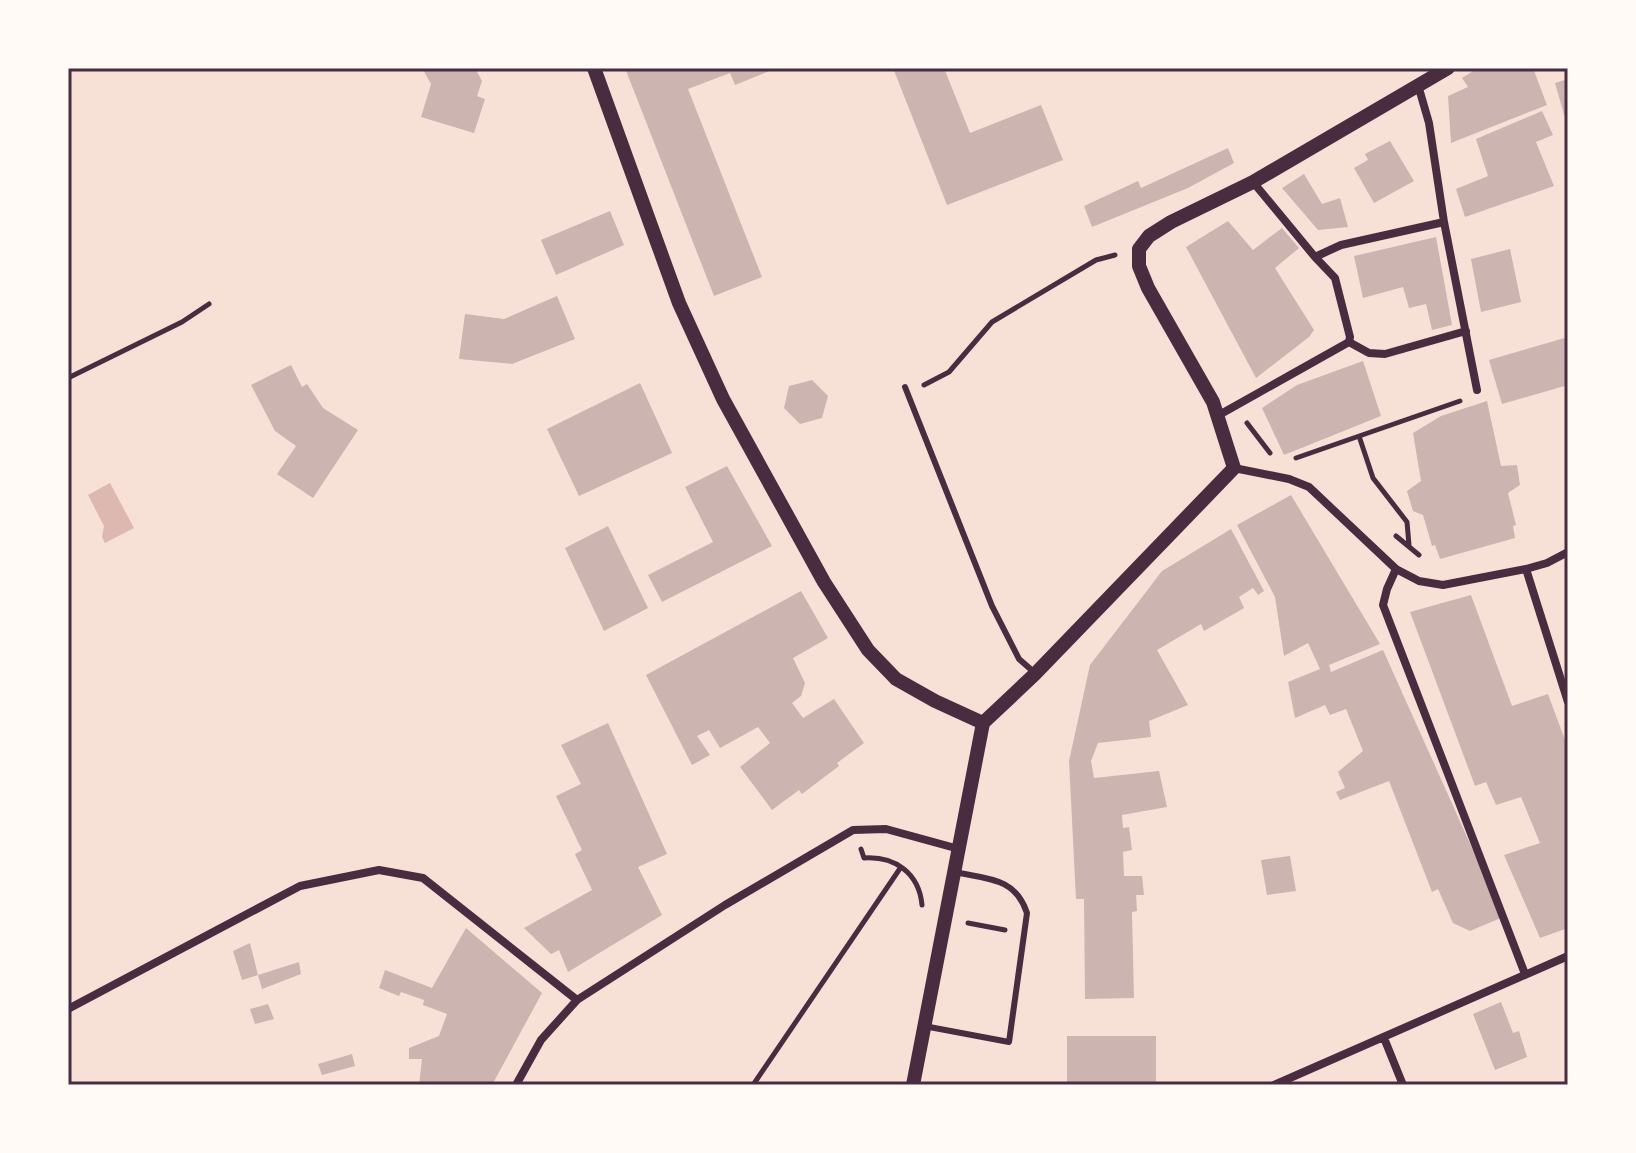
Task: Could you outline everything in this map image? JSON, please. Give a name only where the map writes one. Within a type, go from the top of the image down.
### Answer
[{"type":"street","points":[[594,68],[679,303],[723,399],[824,582],[868,650],[896,679],[983,723]]},
{"type":"street","points":[[1234,468],[1219,415],[1148,288],[1139,266],[1139,249],[1149,236],[1171,222],[1253,182],[1448,68]]},
{"type":"street","points":[[1418,85],[1429,123],[1444,222],[1477,390]]},
{"type":"street","points":[[1253,182],[1335,278],[1349,342]]},
{"type":"street","points":[[1315,257],[1341,245],[1444,222]]},
{"type":"street","points":[[1349,342],[1369,353],[1385,354],[1466,331]]},
{"type":"street","points":[[1219,415],[1349,342]]},
{"type":"street","points":[[913,1085],[983,723],[1035,674],[1234,468]]},
{"type":"street","points":[[1234,468],[1289,479],[1309,487],[1396,569],[1419,581],[1443,585],[1526,569],[1568,552]]},
{"type":"street","points":[[1396,569],[1383,605],[1525,974]]},
{"type":"street","points":[[1526,569],[1568,702]]},
{"type":"street","points":[[516,1085],[541,1040],[577,1000],[725,905],[853,830],[886,829],[960,849]]},
{"type":"street","points":[[68,1009],[300,886],[379,870],[423,878],[577,1000]]},
{"type":"street","points":[[1274,1085],[1568,956]]},
{"type":"street","points":[[1384,1038],[1403,1085]]},
{"type":"lane","points":[[906,391],[992,606],[1019,659],[1035,674]]},
{"type":"lane","points":[[924,1026],[1009,1042],[1027,913],[1022,897],[1007,883],[953,871]]},
{"type":"path","points":[[906,391],[949,372],[992,322],[1096,260],[1139,249]]},
{"type":"path","points":[[68,378],[182,322],[209,304]]},
{"type":"path","points":[[1295,458],[1464,400],[1477,390]]},
{"type":"path","points":[[1359,436],[1373,478],[1407,522],[1409,546]]},
{"type":"path","points":[[753,1085],[901,867]]},
{"type":"shaded area","points":[[110,483],[134,528],[105,543],[102,537],[104,526],[88,495]]},
{"type":"building","points":[[422,68],[475,68],[482,81],[477,96],[485,99],[474,133],[421,117],[431,84]]},
{"type":"building","points":[[625,68],[777,68],[735,85],[730,73],[688,89],[762,277],[714,296]]},
{"type":"building","points":[[893,68],[944,68],[970,133],[1041,105],[1063,160],[947,205]]},
{"type":"building","points":[[1478,68],[1533,68],[1547,105],[1451,143],[1448,96],[1468,87],[1462,78]]},
{"type":"building","points":[[1568,79],[1568,125],[1567,125],[1555,83]]},
{"type":"building","points":[[1542,111],[1553,135],[1536,142],[1554,186],[1465,217],[1456,189],[1488,176],[1476,139]]},
{"type":"building","points":[[1390,141],[1414,181],[1374,203],[1354,168],[1368,160],[1365,154]]},
{"type":"building","points":[[1228,148],[1234,163],[1188,188],[1092,227],[1084,206],[1138,181],[1141,188]]},
{"type":"building","points":[[1304,174],[1322,204],[1340,198],[1348,227],[1318,230],[1282,188]]},
{"type":"building","points":[[610,211],[624,245],[556,275],[541,240]]},
{"type":"building","points":[[1228,221],[1253,250],[1282,228],[1299,248],[1275,268],[1314,330],[1256,378],[1186,247]]},
{"type":"building","points":[[1436,237],[1452,325],[1432,330],[1426,304],[1409,308],[1403,287],[1363,298],[1354,256]]},
{"type":"building","points":[[1510,249],[1521,302],[1481,312],[1471,259]]},
{"type":"building","points":[[557,296],[575,339],[512,364],[459,359],[465,314],[504,319]]},
{"type":"building","points":[[1568,337],[1568,385],[1502,404],[1489,360]]},
{"type":"building","points":[[1363,361],[1381,416],[1284,455],[1262,408],[1297,385]]},
{"type":"building","points":[[291,365],[302,387],[307,384],[323,408],[358,430],[313,498],[277,474],[296,446],[275,431],[251,385]]},
{"type":"building","points":[[812,380],[828,396],[822,418],[800,424],[784,408],[789,386]]},
{"type":"building","points":[[640,383],[672,453],[579,496],[547,429]]},
{"type":"building","points":[[1487,401],[1501,466],[1517,465],[1520,485],[1508,493],[1516,525],[1513,526],[1515,538],[1440,559],[1435,545],[1432,546],[1423,515],[1413,511],[1407,491],[1421,481],[1413,433],[1441,416]]},
{"type":"building","points":[[727,466],[772,546],[662,602],[648,575],[713,542],[685,487]]},
{"type":"building","points":[[1291,495],[1380,644],[1329,665],[1331,672],[1383,650],[1503,917],[1470,931],[1453,923],[1438,889],[1432,892],[1389,781],[1340,800],[1336,792],[1345,788],[1338,772],[1363,751],[1346,709],[1330,715],[1325,705],[1295,718],[1288,682],[1320,669],[1308,643],[1284,656],[1275,597],[1237,525]]},
{"type":"building","points":[[608,526],[648,608],[604,631],[565,548]]},
{"type":"building","points":[[1231,529],[1264,591],[1258,595],[1253,588],[1239,597],[1244,608],[1204,631],[1201,624],[1157,650],[1188,705],[1149,721],[1151,737],[1098,743],[1091,761],[1094,778],[1159,771],[1167,807],[1122,815],[1123,828],[1129,827],[1132,850],[1123,852],[1124,876],[1142,876],[1144,895],[1136,895],[1137,911],[1132,912],[1134,998],[1085,999],[1084,899],[1076,899],[1069,761],[1090,665],[1162,571]]},
{"type":"building","points":[[801,591],[828,638],[793,658],[805,683],[801,696],[792,703],[803,718],[834,699],[864,743],[802,794],[799,790],[772,810],[740,767],[770,743],[758,727],[720,748],[709,730],[697,736],[710,755],[692,765],[646,675]]},
{"type":"building","points":[[1471,595],[1512,706],[1548,694],[1568,748],[1568,928],[1540,938],[1504,855],[1540,843],[1521,797],[1496,805],[1486,782],[1475,786],[1410,612]]},
{"type":"building","points":[[608,723],[667,854],[638,867],[662,915],[568,972],[559,950],[551,954],[524,928],[592,890],[575,854],[582,850],[556,796],[581,784],[561,745]]},
{"type":"building","points":[[1290,856],[1296,891],[1267,895],[1261,860]]},
{"type":"building","points":[[466,928],[542,993],[492,1085],[419,1085],[422,1059],[409,1059],[409,1048],[439,1036],[447,1014],[423,1005],[424,1000],[401,992],[399,996],[379,988],[385,970],[432,988]]},
{"type":"building","points":[[250,943],[258,975],[242,980],[233,951]]},
{"type":"building","points":[[299,962],[301,974],[262,989],[258,975]]},
{"type":"building","points":[[1501,1002],[1513,1033],[1519,1031],[1527,1057],[1495,1070],[1473,1014]]},
{"type":"building","points":[[268,1004],[274,1019],[255,1024],[250,1009]]},
{"type":"building","points":[[1067,1036],[1156,1036],[1156,1085],[1067,1085]]},
{"type":"building","points":[[352,1054],[355,1066],[322,1075],[318,1064]]}]
